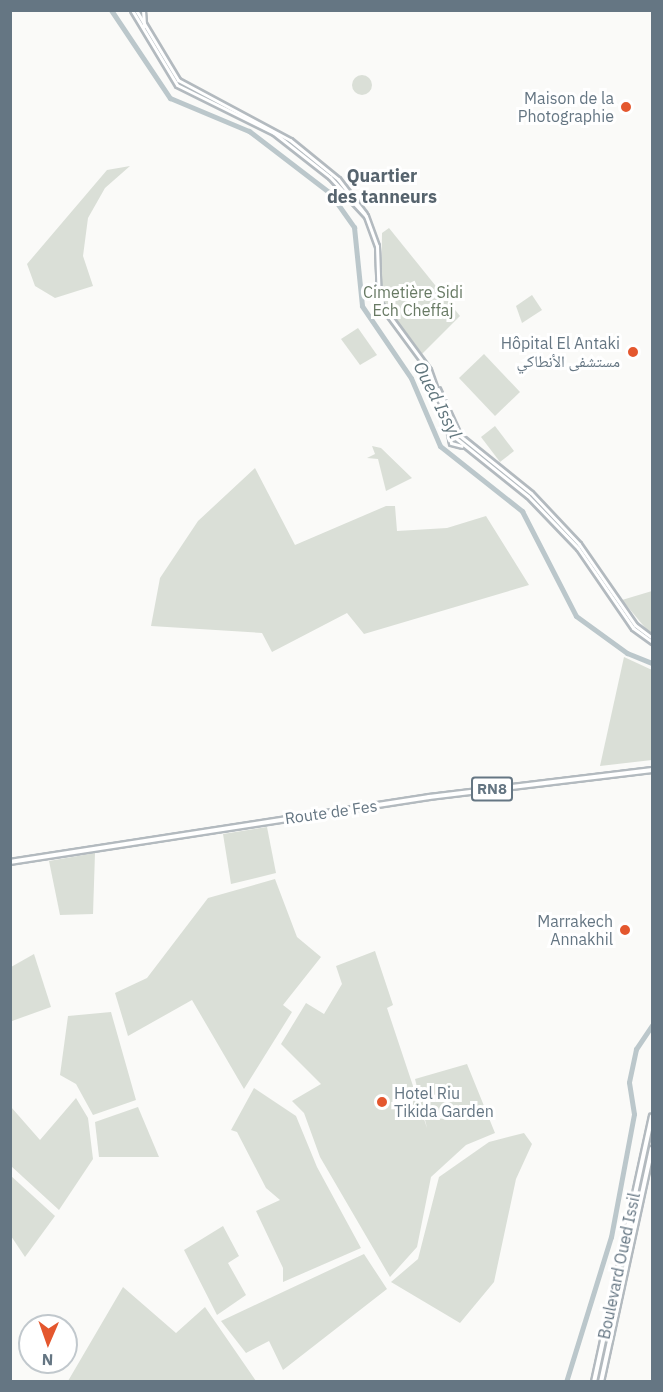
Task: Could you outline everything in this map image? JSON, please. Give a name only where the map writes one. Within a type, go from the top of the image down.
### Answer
[{"type":"main road","points":[[134,10],[180,82],[290,140],[338,179],[364,214],[377,246],[383,310],[424,361],[459,435],[531,493],[579,544],[636,626],[652,640]]},
{"type":"main road","points":[[134,10],[177,85],[274,133],[330,177],[364,214]]},
{"type":"main road","points":[[143,10],[144,28]]},
{"type":"main road","points":[[436,387],[448,424],[463,446],[531,499],[578,548],[633,628],[652,640]]},
{"type":"main road","name":"Route de Fes","points":[[10,862],[429,797],[652,770]]},
{"type":"main road","name":"Boulevard Oued Issil","points":[[594,1382],[652,1116]]},
{"type":"main road","name":"Boulevard Oued Issil","points":[[601,1382],[652,1148]]},
{"type":"green space","points":[[362,75],[369,78],[372,85],[369,92],[362,95],[355,92],[352,85],[355,78]]},
{"type":"green space","points":[[130,166],[105,188],[88,218],[83,256],[93,286],[55,298],[35,286],[27,264],[107,170]]},
{"type":"green space","name":"Cimetière Sidi Ech Cheffaj","points":[[389,228],[460,316],[422,354],[381,299],[382,233]]},
{"type":"green space","points":[[532,295],[542,310],[522,323],[516,306]]},
{"type":"green space","points":[[358,328],[377,355],[360,365],[341,339]]},
{"type":"green space","points":[[484,354],[520,392],[495,416],[459,378]]},
{"type":"green space","points":[[495,426],[514,451],[500,462],[481,437]]},
{"type":"green space","points":[[372,446],[381,448],[412,478],[386,491],[378,459],[367,458],[375,454]]},
{"type":"green space","points":[[255,468],[295,545],[386,506],[395,506],[397,531],[447,528],[486,516],[529,585],[364,634],[347,613],[272,652],[262,633],[151,626],[160,578],[198,521]]},
{"type":"green space","points":[[652,591],[652,636],[622,600]]},
{"type":"green space","points":[[624,657],[652,670],[652,760],[600,766]]},
{"type":"green space","points":[[267,827],[276,873],[231,884],[223,834]]},
{"type":"green space","points":[[95,853],[93,914],[60,915],[49,861]]},
{"type":"green space","points":[[275,879],[297,937],[321,957],[283,1005],[292,1012],[244,1089],[192,1000],[128,1036],[115,993],[147,978],[208,898]]},
{"type":"green space","points":[[375,951],[393,1005],[387,1008],[427,1128],[415,1079],[467,1064],[495,1133],[466,1145],[431,1177],[417,1247],[390,1277],[320,1157],[304,1113],[292,1101],[321,1084],[281,1044],[306,1003],[324,1014],[342,984],[336,966]]},
{"type":"green space","points":[[34,954],[51,1007],[12,1021],[11,967]]},
{"type":"green space","points":[[111,1012],[136,1100],[93,1115],[76,1084],[60,1075],[68,1016]]},
{"type":"green space","points":[[254,1088],[296,1116],[317,1167],[361,1248],[283,1282],[283,1268],[256,1211],[280,1200],[266,1188],[237,1132],[231,1130]]},
{"type":"green space","points":[[76,1098],[88,1118],[93,1159],[59,1210],[11,1166],[11,1107],[40,1140]]},
{"type":"green space","points":[[138,1107],[159,1157],[99,1157],[95,1122]]},
{"type":"green space","points":[[524,1133],[532,1144],[516,1179],[494,1282],[460,1323],[391,1282],[418,1259],[439,1177],[489,1142]]},
{"type":"green space","points":[[10,1175],[55,1216],[25,1257],[11,1236]]},
{"type":"green space","points":[[223,1226],[239,1256],[228,1263],[246,1295],[217,1315],[184,1250]]},
{"type":"green space","points":[[364,1254],[387,1289],[283,1370],[269,1341],[246,1353],[221,1321]]},
{"type":"green space","points":[[123,1287],[176,1333],[205,1307],[256,1381],[68,1381],[72,1374],[78,1374],[78,1364]]},
{"type":"waterway","name":"Oued Issyl","points":[[111,10],[170,98],[249,131],[330,193],[354,227],[362,306],[411,378],[440,446],[522,511],[576,616],[627,653],[652,663]]},
{"type":"waterway","points":[[566,1382],[611,1237],[634,1114],[629,1082],[636,1049],[652,1025]]},
{"type":"place","name":"Maison de la Photographie","points":[[626,107]]},
{"type":"place","name":"Hôpital El Antaki مستشفى الأنطاكي","points":[[633,352]]},
{"type":"place","name":"Marrakech Annakhil","points":[[625,930]]},
{"type":"place","name":"Hotel Riu Tikida Garden","points":[[382,1102]]},
{"type":"district","name":"Quartier des tanneurs","points":[[382,187]]}]
